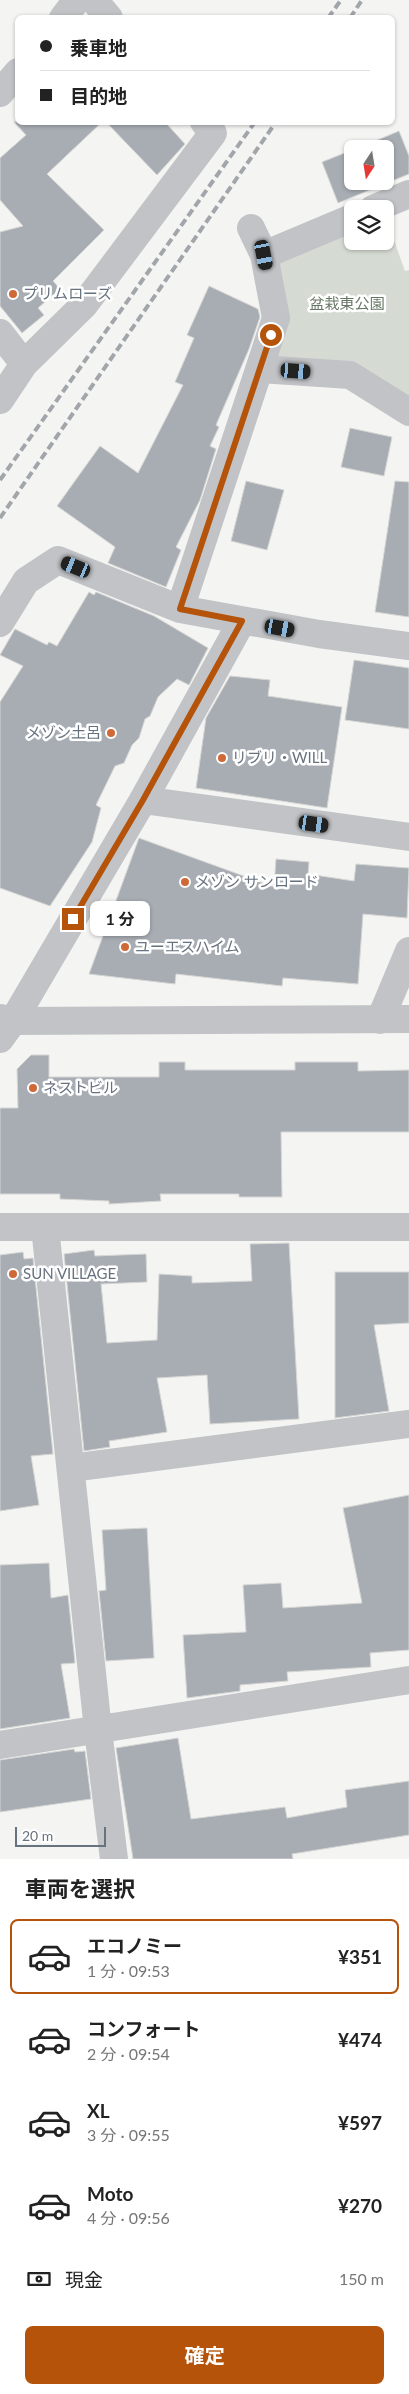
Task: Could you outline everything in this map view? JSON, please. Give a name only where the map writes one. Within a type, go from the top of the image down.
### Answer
[{"type":"street","points":[[65,15],[77,0]]},
{"type":"street","points":[[94,0],[106,15]]},
{"type":"street","points":[[0,93],[15,76]]},
{"type":"street","points":[[0,400],[24,364],[84,305],[152,215],[213,133],[206,125]]},
{"type":"street","points":[[394,200],[409,194]]},
{"type":"street","points":[[264,255],[344,221]]},
{"type":"street","points":[[180,609],[276,318],[264,255],[252,228]]},
{"type":"street","points":[[0,333],[24,364]]},
{"type":"street","points":[[260,369],[350,375],[409,412]]},
{"type":"street","points":[[0,622],[26,581],[58,560],[180,609],[319,634],[409,646]]},
{"type":"street","points":[[4,1026],[143,800],[242,621]]},
{"type":"street","points":[[143,800],[409,837]]},
{"type":"street","points":[[380,1020],[409,951]]},
{"type":"street","points":[[4,1026],[409,1019]]},
{"type":"street","points":[[0,1227],[409,1227]]},
{"type":"street","points":[[45,1227],[98,1730],[114,1859]]},
{"type":"street","points":[[71,1468],[409,1424]]},
{"type":"street","points":[[0,1745],[409,1680]]},
{"type":"green space","name":"盆栽東公園","points":[[344,234],[344,250],[394,250],[394,240],[405,271],[409,270],[409,405],[287,366],[277,355],[278,260]]},
{"type":"building","points":[[17,125],[99,125],[47,174],[104,230],[53,281],[60,289],[38,308],[44,315],[22,333],[0,306],[0,232],[23,226],[0,200],[0,158],[26,135]]},
{"type":"building","points":[[109,125],[168,125],[185,144],[157,175]]},
{"type":"building","points":[[399,131],[409,156],[409,174],[394,180],[394,140],[378,140]]},
{"type":"building","points":[[344,153],[344,190],[370,190],[338,203],[322,162]]},
{"type":"building","points":[[209,286],[258,309],[260,317],[249,349],[216,425],[219,427],[210,446],[216,449],[200,500],[176,547],[181,550],[166,587],[108,563],[115,547],[57,506],[100,446],[138,473],[183,385],[175,382],[194,338],[187,335]]},
{"type":"building","points":[[350,428],[392,437],[384,476],[341,467]]},
{"type":"building","points":[[246,481],[284,490],[267,550],[231,541]]},
{"type":"building","points":[[395,481],[409,482],[409,617],[375,612]]},
{"type":"building","points":[[89,592],[94,595],[96,592],[154,616],[208,648],[189,685],[177,679],[158,697],[150,716],[145,719],[139,738],[132,745],[124,763],[115,766],[96,805],[101,808],[92,842],[50,906],[0,888],[0,702],[23,666],[0,655],[15,629],[47,645],[49,642],[57,646]]},
{"type":"building","points":[[354,660],[409,668],[409,729],[345,720]]},
{"type":"building","points":[[230,676],[270,680],[268,696],[342,707],[327,808],[196,788],[206,718]]},
{"type":"building","points":[[139,838],[274,887],[276,859],[309,862],[308,874],[354,881],[356,864],[409,868],[407,918],[363,914],[358,984],[283,978],[282,986],[176,974],[175,984],[89,974]]},
{"type":"building","points":[[31,1055],[49,1055],[49,1077],[159,1077],[159,1062],[185,1062],[185,1070],[295,1070],[295,1062],[358,1062],[358,1071],[409,1070],[409,1132],[281,1132],[282,1197],[239,1197],[239,1194],[160,1194],[161,1201],[109,1204],[109,1201],[60,1199],[60,1194],[0,1194],[0,1108],[18,1108],[17,1069]]},
{"type":"building","points":[[289,1243],[299,1419],[210,1424],[207,1375],[157,1378],[167,1432],[109,1441],[110,1447],[84,1451],[64,1254],[94,1250],[95,1256],[146,1254],[147,1282],[101,1284],[107,1343],[157,1340],[159,1274],[192,1276],[192,1283],[252,1281],[250,1244]]},
{"type":"building","points":[[23,1252],[24,1259],[33,1258],[53,1454],[31,1456],[39,1505],[0,1511],[0,1255]]},
{"type":"building","points":[[335,1272],[409,1272],[409,1323],[374,1325],[389,1411],[335,1418]]},
{"type":"building","points":[[409,1495],[409,1650],[370,1653],[371,1667],[287,1672],[288,1681],[240,1685],[240,1691],[187,1698],[183,1635],[246,1632],[243,1585],[281,1583],[283,1608],[362,1603],[343,1508]]},
{"type":"building","points":[[147,1528],[154,1658],[106,1661],[99,1591],[106,1590],[102,1530]]},
{"type":"building","points":[[49,1563],[51,1598],[68,1595],[75,1663],[61,1664],[70,1718],[0,1729],[0,1565]]},
{"type":"building","points":[[178,1738],[191,1819],[285,1807],[287,1818],[347,1807],[345,1790],[409,1781],[409,1835],[292,1854],[293,1859],[133,1859],[116,1748]]},
{"type":"building","points":[[74,1749],[75,1752],[85,1751],[91,1799],[0,1812],[0,1760]]},
{"type":"railway","points":[[330,15],[341,0]]},
{"type":"railway","points":[[352,15],[362,0]]},
{"type":"railway","points":[[0,480],[253,125]]},
{"type":"railway","points":[[0,518],[274,125]]},
{"type":"place","name":"プリムローズ","points":[[13,294]]},
{"type":"place","name":"メゾン土呂","points":[[111,733]]},
{"type":"place","name":"リブリ・WILL","points":[[222,758]]},
{"type":"place","name":"メゾン サンロード","points":[[185,882]]},
{"type":"place","name":"ユーエスハイム","points":[[125,947]]},
{"type":"place","name":"ネストビル","points":[[33,1088]]},
{"type":"place","name":"SUN VILLAGE","points":[[13,1274]]},
{"type":"route","points":[[73,919],[143,800],[242,621],[180,609],[271,335]]}]
